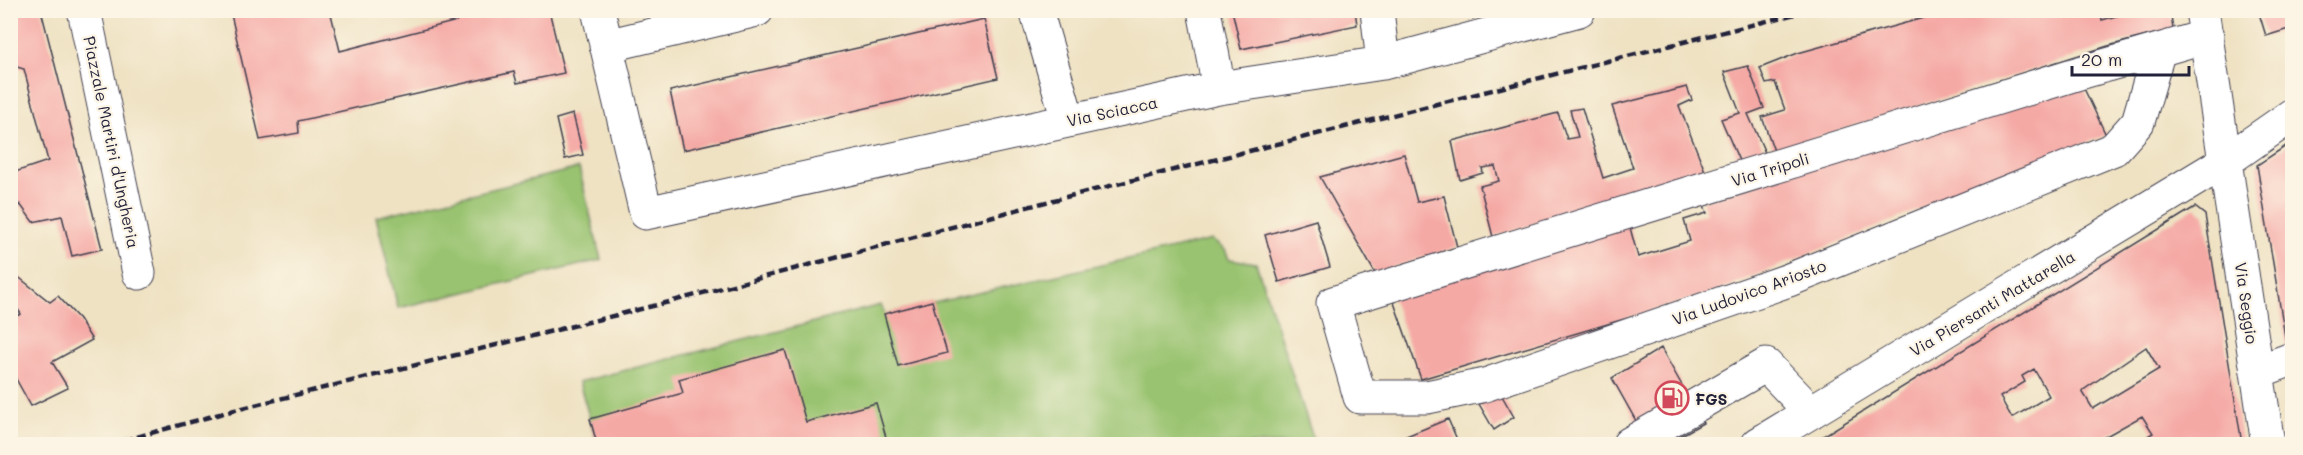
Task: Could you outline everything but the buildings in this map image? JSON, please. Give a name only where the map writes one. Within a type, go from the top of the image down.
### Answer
[{"type":"street","name":"Piazzale Martiri d'Ungheria","points":[[84,10],[139,273]]},
{"type":"street","points":[[598,10],[606,46],[757,10]]},
{"type":"street","points":[[1036,10],[1068,120]]},
{"type":"street","points":[[1204,10],[1219,88]]},
{"type":"street","points":[[1377,10],[1383,63]]},
{"type":"street","name":"Via Sciacca","points":[[606,46],[646,213],[1219,88],[1383,63],[1579,10]]},
{"type":"street","name":"Via Tripoli","points":[[1333,303],[2159,50],[2204,23]]},
{"type":"street","name":"Via Seggio","points":[[2204,23],[2268,444]]},
{"type":"street","name":"Via Ludovico Ariosto","points":[[1333,303],[1360,397],[1427,397],[1485,385],[1789,279],[2114,149],[2138,122],[2159,50]]},
{"type":"street","name":"Via Piersanti Mattarella","points":[[1758,444],[2226,162],[2292,115]]},
{"type":"street","points":[[2257,372],[2292,359]]},
{"type":"street","points":[[1629,444],[1766,365],[1811,412]]},
{"type":"green space","points":[[579,168],[601,260],[398,308],[376,217]]},
{"type":"green space","points":[[1212,240],[1225,250],[1229,259],[1256,263],[1315,444],[597,444],[579,382],[881,305],[885,314]]},
{"type":"railway","points":[[111,444],[227,412],[673,301],[1050,201],[1811,10]]},
{"type":"place","name":"FGS","points":[[1672,398]]}]
